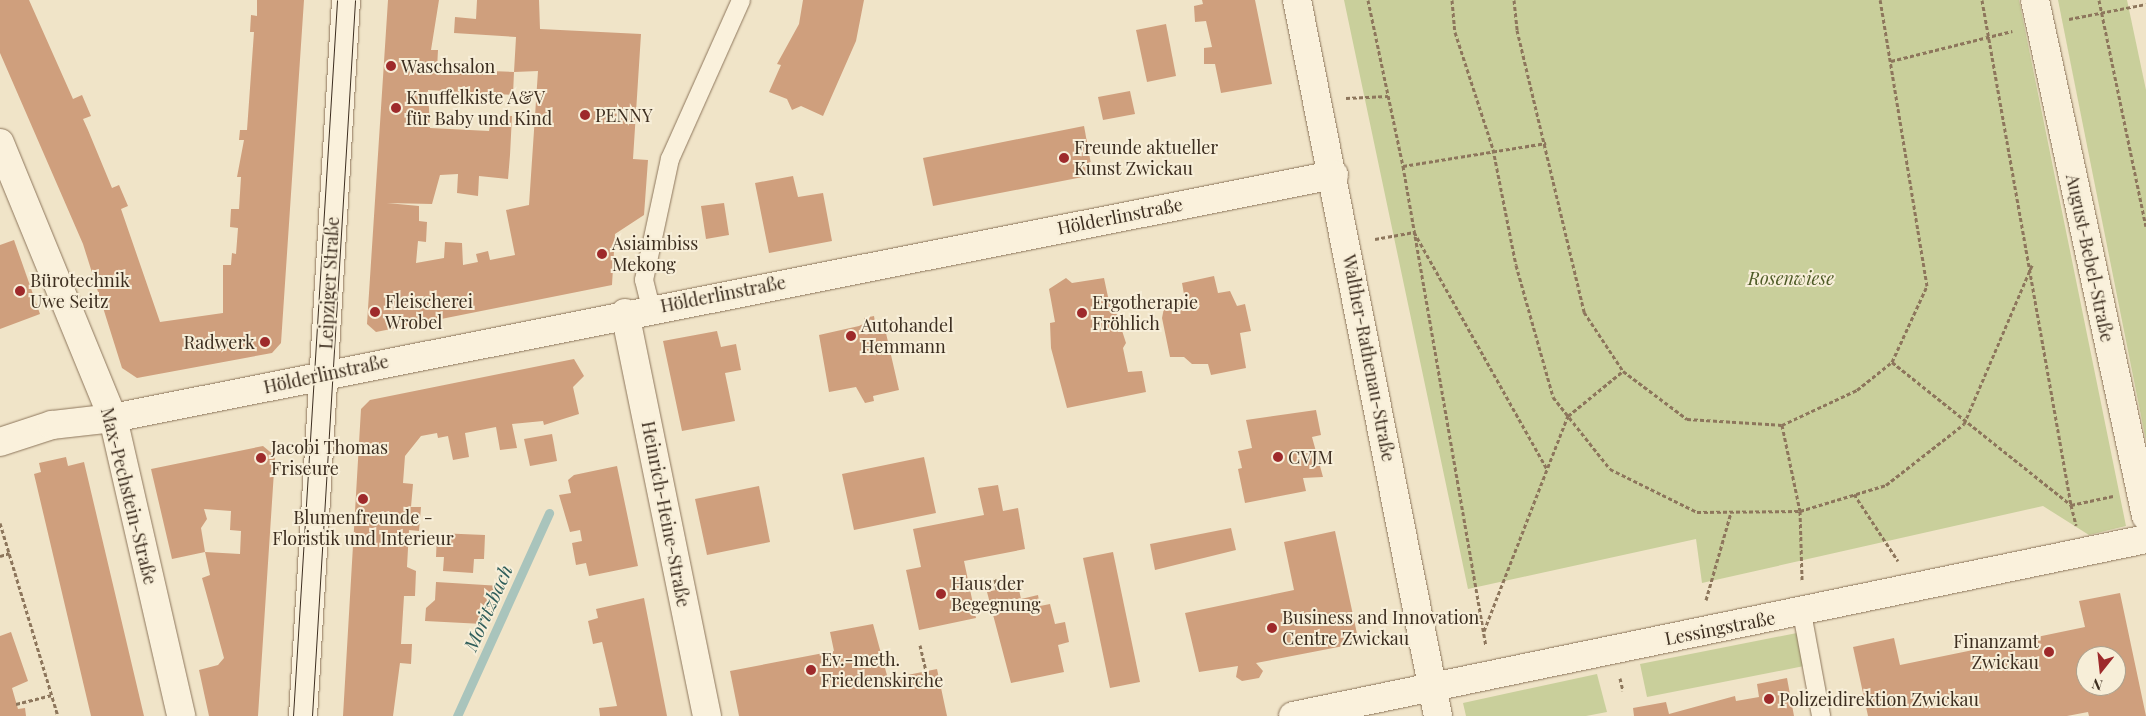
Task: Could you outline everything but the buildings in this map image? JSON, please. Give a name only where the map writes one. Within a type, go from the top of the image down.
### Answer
[{"type":"street","name":"Leipziger Straße","points":[[303,716],[346,0]]},
{"type":"street","name":"Walther-Rathenau-Straße","points":[[1297,0],[1334,174],[1438,716]]},
{"type":"street","name":"August-Bebel-Straße","points":[[2035,0],[2143,503]]},
{"type":"street","name":"Max-Pechstein-Straße","points":[[0,143],[113,418],[181,716]]},
{"type":"street","name":"Hölderlinstraße","points":[[0,442],[52,425],[113,418],[638,310],[1334,174]]},
{"type":"street","name":"Heinrich-Heine-Straße","points":[[638,310],[707,716]]},
{"type":"street","name":"Lessingstraße","points":[[1293,716],[1492,673],[1802,613],[2146,539]]},
{"type":"lane","points":[[638,310],[670,159],[741,0]]},
{"type":"lane","points":[[1802,613],[1821,716]]},
{"type":"path","points":[[1368,0],[1402,166],[1483,633],[1492,673]]},
{"type":"path","points":[[1452,0],[1455,32],[1493,153],[1516,265],[1554,397],[1610,470],[1697,512],[1800,511],[1886,485],[1964,424],[2032,265]]},
{"type":"path","points":[[1514,0],[1517,30],[1546,143],[1584,312],[1623,371],[1687,420],[1782,425],[1857,390],[1892,362],[1927,286],[1880,0]]},
{"type":"path","points":[[1982,0],[2032,265],[2071,505],[2084,553]]},
{"type":"path","points":[[2099,0],[2146,226]]},
{"type":"path","points":[[1318,100],[1388,96]]},
{"type":"path","points":[[1402,166],[1493,153],[1546,143]]},
{"type":"path","points":[[1347,244],[1414,232]]},
{"type":"path","points":[[1414,232],[1547,469]]},
{"type":"path","points":[[1892,362],[1964,424],[2071,505],[2143,503]]},
{"type":"path","points":[[1483,633],[1568,416],[1623,371]]},
{"type":"path","points":[[1782,425],[1800,511],[1802,613]]},
{"type":"path","points":[[1854,494],[1916,589]]},
{"type":"path","points":[[1710,630],[1705,592],[1731,512]]},
{"type":"path","points":[[0,523],[58,716]]},
{"type":"path","points":[[0,556],[10,553]]},
{"type":"path","points":[[995,579],[997,590]]},
{"type":"path","points":[[920,645],[926,672]]},
{"type":"path","points":[[16,704],[51,695]]},
{"type":"green space","name":"Rosenwiese","points":[[1344,0],[2019,0],[2126,526],[2089,535],[2043,506],[1702,583],[1696,539],[1468,589]]},
{"type":"green space","points":[[2058,0],[2127,0],[2146,90],[2146,441]]},
{"type":"green space","points":[[1797,633],[1804,666],[1647,697],[1640,664]]},
{"type":"green space","points":[[1597,674],[1607,712],[1586,716],[1466,716],[1463,703]]},
{"type":"waterway","name":"Moritzbach","points":[[457,716],[549,513]]},
{"type":"tram line","points":[[293,716],[337,0]]},
{"type":"tram line","points":[[312,716],[355,0]]},
{"type":"place","name":"Waschsalon","points":[[391,66]]},
{"type":"place","name":"Knuffelkiste A&V für Baby und Kind","points":[[396,108]]},
{"type":"place","name":"PENNY","points":[[585,115]]},
{"type":"place","name":"Freunde aktueller Kunst Zwickau","points":[[1064,158]]},
{"type":"place","name":"Asiaimbiss Mekong","points":[[602,254]]},
{"type":"place","name":"Bürotechnik Uwe Seitz","points":[[20,291]]},
{"type":"place","name":"Fleischerei Wrobel","points":[[375,312]]},
{"type":"place","name":"Ergotherapie Fröhlich","points":[[1082,313]]},
{"type":"place","name":"Autohandel Hemmann","points":[[851,336]]},
{"type":"place","name":"Radwerk","points":[[265,342]]},
{"type":"place","name":"CVJM","points":[[1278,457]]},
{"type":"place","name":"Jacobi Thomas Friseure","points":[[261,458]]},
{"type":"place","name":"Blumenfreunde - Floristik und Interieur","points":[[363,499]]},
{"type":"place","name":"Haus der Begegnung","points":[[941,594]]},
{"type":"place","name":"Business and Innovation Centre Zwickau","points":[[1272,628]]},
{"type":"place","name":"Finanzamt Zwickau","points":[[2049,652]]},
{"type":"place","name":"Ev.-meth. Friedenskirche","points":[[811,670]]},
{"type":"place","name":"Polizeidirektion Zwickau","points":[[1769,699]]}]
